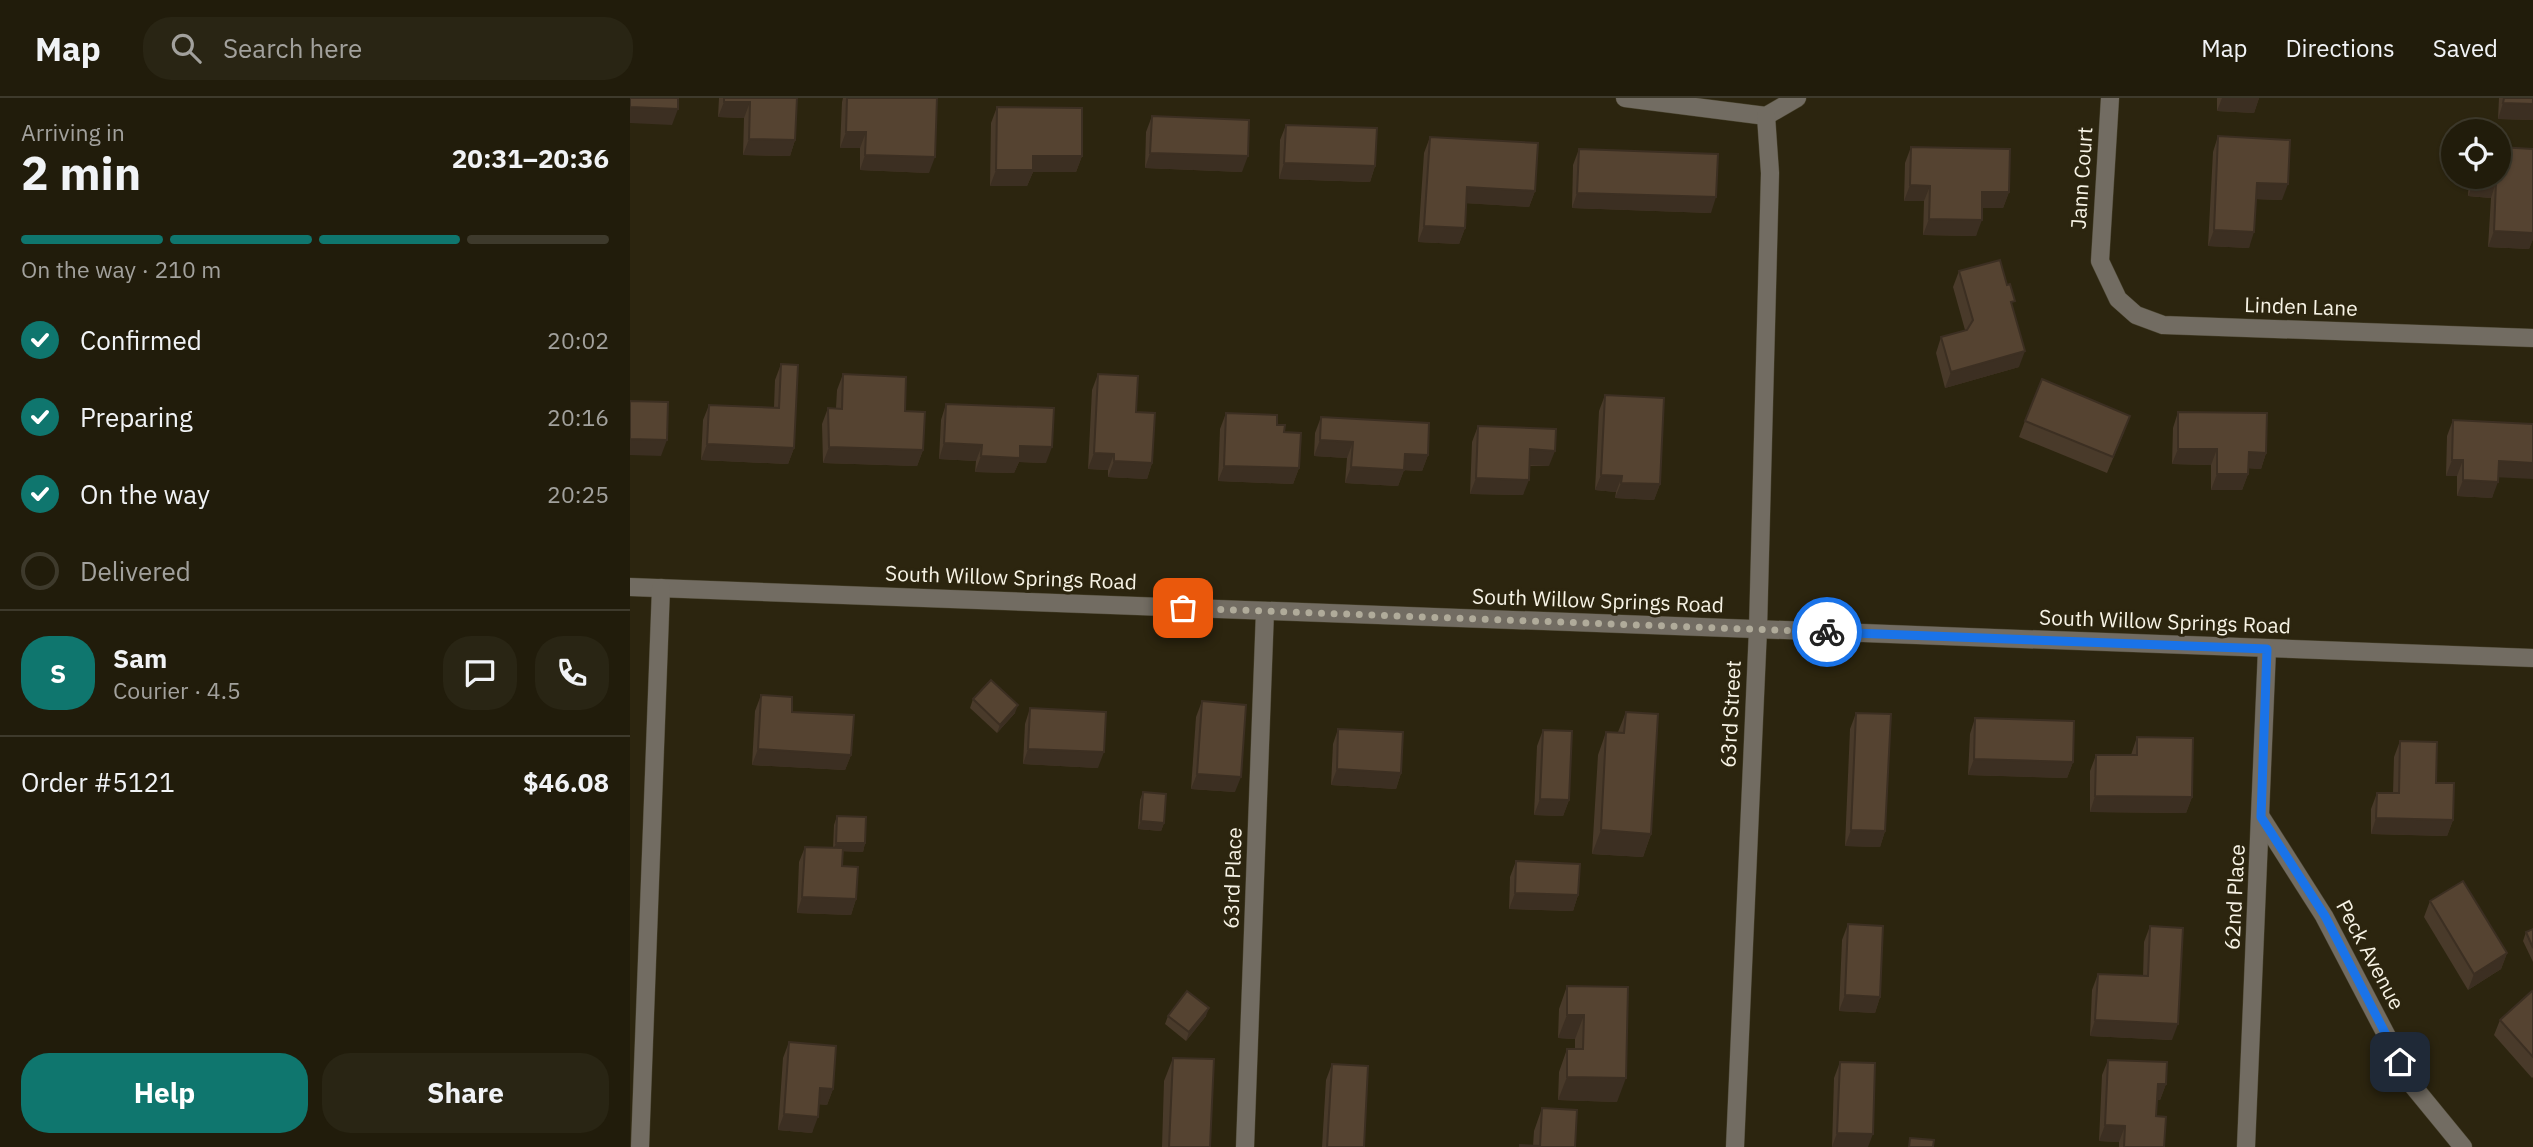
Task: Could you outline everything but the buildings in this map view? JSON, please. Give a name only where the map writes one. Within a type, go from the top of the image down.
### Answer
[{"type":"street","points":[[1625,98],[1766,116],[1797,98]]},
{"type":"street","name":"Jann Court","points":[[2100,261],[2110,98]]},
{"type":"street","name":"63rd Street","points":[[1735,1147],[1758,629],[1770,173],[1766,116]]},
{"type":"street","name":"Linden Lane","points":[[2100,261],[2118,299],[2136,315],[2163,325],[2533,338]]},
{"type":"street","name":"South Willow Springs Road","points":[[630,587],[2533,658]]},
{"type":"street","points":[[640,1147],[662,588]]},
{"type":"street","name":"63rd Place","points":[[1245,1147],[1265,611]]},
{"type":"street","name":"62nd Place","points":[[2246,1147],[2267,649]]},
{"type":"street","name":"Peck Avenue","points":[[2261,817],[2325,916],[2413,1086],[2463,1147]]},
{"type":"way so far","points":[[1183,608],[1827,632]]},
{"type":"route","points":[[1827,632],[2267,649],[2261,817],[2325,916],[2400,1062]]}]
